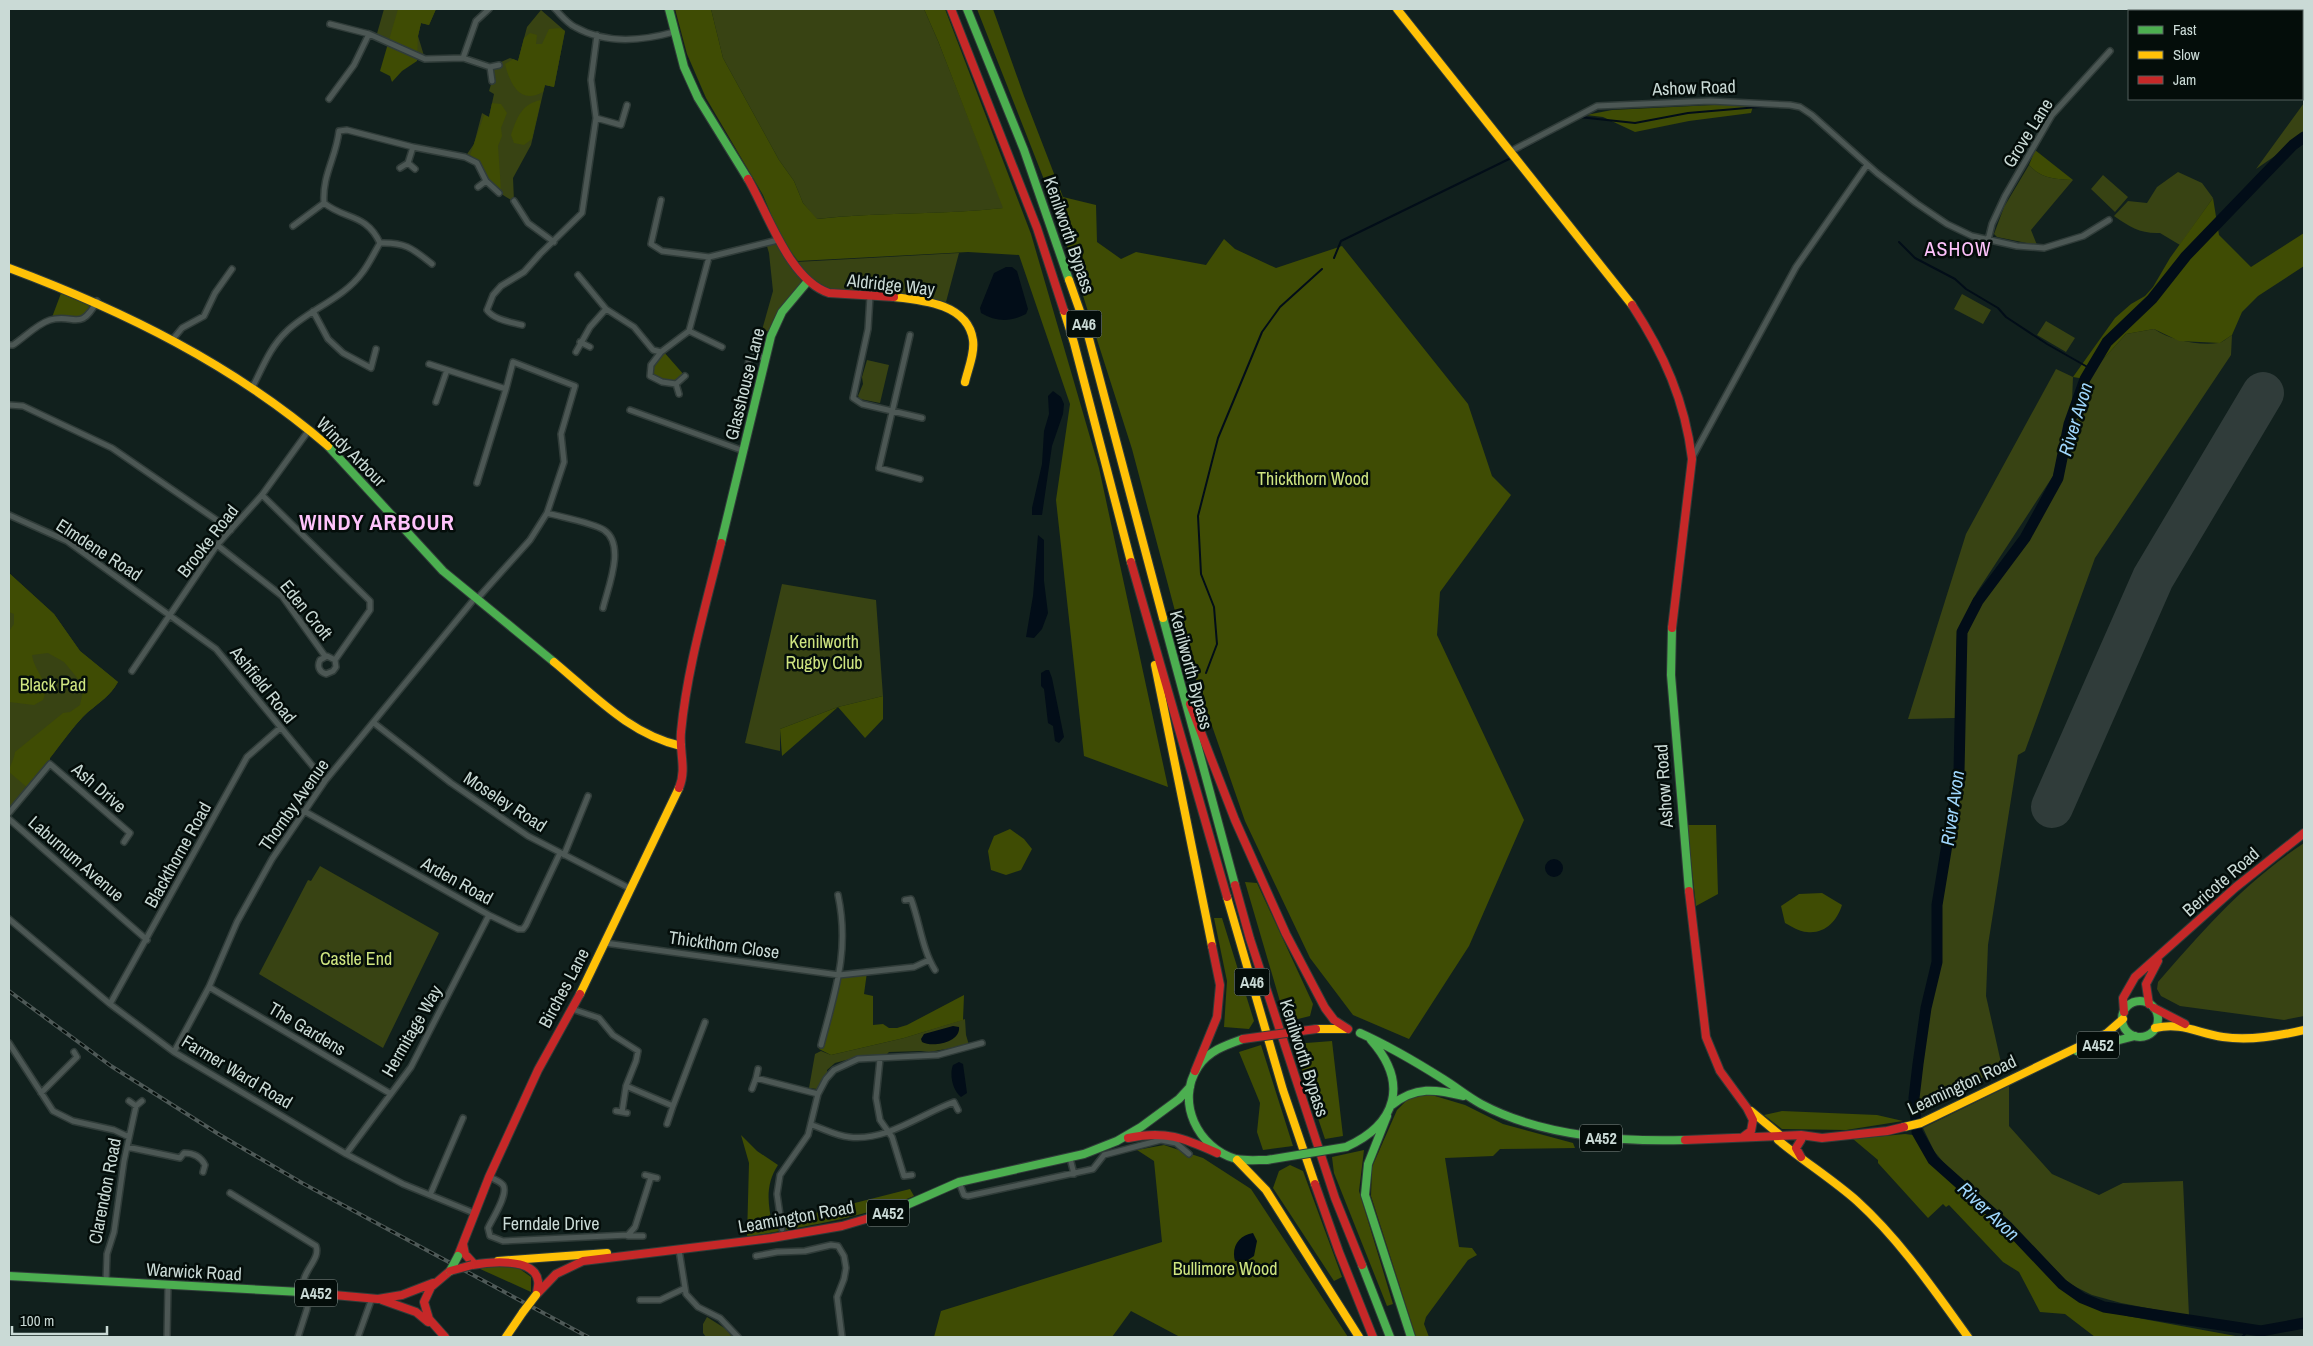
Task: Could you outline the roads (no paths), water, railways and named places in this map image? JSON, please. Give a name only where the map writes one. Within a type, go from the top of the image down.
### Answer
[{"type":"main road","points":[[668,9],[684,66],[698,98],[754,191],[778,240],[808,281]]},
{"type":"main road","name":"Kenilworth Bypass","points":[[951,9],[1036,228],[1074,343],[1148,622],[1283,1090],[1336,1244],[1373,1337]]},
{"type":"main road","name":"Kenilworth Bypass","points":[[968,9],[1024,150],[1087,331],[1170,650],[1250,939],[1335,1198],[1390,1337]]},
{"type":"main road","name":"Ashow Road","points":[[1397,9],[1629,300],[1656,339],[1675,379],[1684,408],[1690,434],[1692,459],[1671,632],[1671,675],[1684,849],[1706,1037],[1720,1071],[1745,1104],[1804,1162],[1848,1194],[1869,1213],[1919,1273],[1968,1337]]},
{"type":"main road","name":"Windy Arbour","points":[[9,268],[97,301],[173,339],[252,388],[309,430],[355,475],[438,566],[476,599],[626,721],[666,744],[681,746]]},
{"type":"main road","name":"Aldridge Way","points":[[808,281],[820,290],[829,293],[927,302],[957,311],[972,332],[973,341],[965,382]]},
{"type":"main road","name":"Glasshouse Lane","points":[[681,746],[681,733],[694,651],[766,358],[778,318],[808,281]]},
{"type":"main road","points":[[1148,622],[1162,706],[1220,984],[1216,1017],[1190,1086],[1189,1105],[1192,1121],[1200,1136],[1220,1154],[1237,1160],[1266,1160],[1346,1147],[1372,1134],[1387,1116]]},
{"type":"main road","points":[[1170,650],[1239,833],[1269,898],[1325,1008],[1334,1020],[1348,1029]]},
{"type":"main road","name":"Birches Lane","points":[[449,1272],[458,1256],[489,1177],[538,1070],[572,1009],[680,786],[684,773],[681,746]]},
{"type":"main road","name":"Bericote Road","points":[[2123,1016],[2123,998],[2130,985],[2147,967],[2236,887],[2304,833]]},
{"type":"main road","name":"Bericote Road","points":[[2152,1006],[2146,984],[2160,957]]},
{"type":"main road","points":[[2191,1027],[2140,1001],[2134,1002],[2123,1016],[2126,1030],[2135,1036],[2147,1035],[2155,1028],[2174,1024],[2213,1034],[2240,1038],[2266,1038],[2304,1030]]},
{"type":"main road","points":[[2152,1006],[2158,1018],[2155,1028]]},
{"type":"main road","name":"Leamington Road","points":[[1392,1105],[1409,1092],[1422,1088],[1438,1089],[1470,1098],[1526,1122],[1582,1136],[1624,1140],[1741,1138],[1742,1141],[1857,1135],[1896,1129],[1932,1119],[2108,1033],[2123,1016]]},
{"type":"main road","points":[[1195,1071],[1214,1050],[1230,1041],[1316,1029],[1338,1027],[1348,1029],[1360,1033],[1382,1051],[1389,1063],[1394,1087],[1392,1105],[1368,1159],[1365,1175],[1366,1195],[1411,1337]]},
{"type":"main road","name":"Leamington Road","points":[[1360,1033],[1386,1045],[1470,1098]]},
{"type":"main road","name":"Leamington Road","points":[[2060,1055],[2135,1036]]},
{"type":"main road","name":"Leamington Road","points":[[1117,1141],[1167,1109],[1190,1086]]},
{"type":"main road","points":[[1741,1138],[1752,1127],[1753,1120],[1745,1104]]},
{"type":"main road","name":"Leamington Road","points":[[536,1295],[548,1280],[572,1265],[603,1257],[775,1238],[842,1226],[880,1216],[959,1182],[1070,1158],[1117,1141],[1147,1133],[1168,1133],[1220,1154]]},
{"type":"main road","name":"Leamington Road","points":[[1779,1138],[1801,1140],[1814,1138]]},
{"type":"main road","points":[[1801,1140],[1797,1145],[1797,1151],[1804,1162]]},
{"type":"main road","points":[[1237,1160],[1266,1190],[1359,1337]]},
{"type":"main road","points":[[463,1242],[465,1254],[473,1264]]},
{"type":"main road","name":"Leamington Road","points":[[498,1261],[601,1252],[631,1254]]},
{"type":"main road","name":"A452","points":[[445,1337],[432,1326],[423,1307],[425,1296],[433,1283],[449,1272],[473,1264],[498,1261],[519,1264],[530,1270],[538,1284],[536,1295],[506,1337]]},
{"type":"main road","name":"Warwick Road","points":[[9,1276],[306,1292],[375,1298],[402,1296],[433,1283]]},
{"type":"main road","name":"Warwick Road","points":[[375,1298],[416,1312],[432,1326]]},
{"type":"street","points":[[463,58],[476,21],[485,9]]},
{"type":"street","points":[[555,9],[574,27],[598,36],[621,39],[650,38],[674,32]]},
{"type":"street","points":[[330,24],[369,34],[425,59],[463,58],[490,68],[499,65]]},
{"type":"street","points":[[329,99],[354,65],[369,34]]},
{"type":"street","points":[[522,325],[499,319],[490,314],[488,310],[489,305],[501,286],[524,272],[582,213],[596,118],[591,80],[598,36]]},
{"type":"street","name":"Grove Lane","points":[[1988,240],[1992,224],[2005,196],[2052,115],[2110,51]]},
{"type":"street","points":[[490,68],[492,81]]},
{"type":"street","name":"Ashow Road","points":[[1511,151],[1596,106],[1710,101],[1756,102],[1800,107],[1867,165],[1937,218],[1960,231],[1988,240],[2031,248],[2044,248],[2083,236],[2109,220]]},
{"type":"street","points":[[596,118],[622,125],[627,105]]},
{"type":"street","points":[[324,203],[323,188],[327,171],[337,150],[339,132],[347,130],[413,147],[465,157],[477,163],[486,181],[499,193]]},
{"type":"street","points":[[400,168],[408,163],[413,147]]},
{"type":"street","points":[[408,163],[415,169]]},
{"type":"street","name":"Ashow Road","points":[[1692,459],[1796,267],[1867,165]]},
{"type":"street","points":[[478,187],[486,181]]},
{"type":"street","points":[[661,200],[651,244],[662,251],[709,257],[778,240]]},
{"type":"street","points":[[514,201],[528,223],[554,242]]},
{"type":"street","points":[[293,226],[324,203]]},
{"type":"street","points":[[324,203],[370,228],[374,231],[380,243]]},
{"type":"street","points":[[380,243],[398,242],[411,247],[432,264]]},
{"type":"street","points":[[252,388],[269,355],[284,333],[334,298],[362,274],[380,243]]},
{"type":"street","points":[[685,376],[676,384],[662,382],[650,376],[651,365],[661,352],[689,332],[709,257]]},
{"type":"street","points":[[173,339],[182,328],[204,316],[215,292],[232,269]]},
{"type":"street","points":[[578,275],[606,308],[634,327],[654,350],[661,352]]},
{"type":"street","points":[[870,296],[868,329],[853,398],[858,403],[922,418]]},
{"type":"street","points":[[9,345],[14,345],[51,320],[82,320],[89,315],[97,301]]},
{"type":"street","points":[[576,352],[580,342],[606,308]]},
{"type":"street","points":[[313,311],[328,339],[344,353],[371,368],[376,349]]},
{"type":"street","points":[[689,332],[722,347]]},
{"type":"street","points":[[910,335],[879,468],[920,479]]},
{"type":"street","points":[[580,342],[590,347]]},
{"type":"street","points":[[736,419],[745,388],[749,359],[754,356],[766,358]]},
{"type":"street","name":"Thornby Avenue","points":[[174,1052],[209,987],[237,922],[272,859],[304,811],[325,782],[476,599],[530,540],[547,513],[564,462],[561,434],[575,386],[513,362],[506,389]]},
{"type":"street","points":[[429,364],[506,389],[478,483]]},
{"type":"street","points":[[436,402],[447,370]]},
{"type":"street","points":[[676,384],[679,394]]},
{"type":"street","points":[[9,405],[23,406],[112,448],[231,530]]},
{"type":"street","points":[[630,410],[744,450]]},
{"type":"street","name":"Brooke Road","points":[[132,671],[217,545],[262,495],[309,430]]},
{"type":"street","name":"Eden Croft","points":[[262,495],[370,601],[370,610],[335,660],[336,664],[333,672],[329,674],[323,673],[319,669],[318,663],[325,656]]},
{"type":"street","points":[[547,513],[603,530],[612,538],[616,553],[603,608]]},
{"type":"street","name":"Elmdene Road","points":[[9,515],[67,541],[170,615]]},
{"type":"street","name":"Eden Croft","points":[[217,545],[282,596],[325,656],[330,656],[335,660]]},
{"type":"street","name":"Ashfield Road","points":[[170,615],[216,649],[325,782]]},
{"type":"street","name":"Moseley Road","points":[[374,723],[451,783],[528,836],[631,890]]},
{"type":"street","name":"Blackthorne Road","points":[[110,1004],[247,756],[280,728]]},
{"type":"street","name":"Ash Drive","points":[[9,812],[50,764],[132,832],[124,842]]},
{"type":"street","points":[[562,854],[588,796]]},
{"type":"street","name":"Arden Road","points":[[304,811],[489,915],[518,929],[523,929],[526,925],[562,854]]},
{"type":"street","name":"Laburnum Avenue","points":[[9,819],[147,940]]},
{"type":"street","points":[[914,894],[908,899],[918,918],[921,938],[929,960],[936,970]]},
{"type":"street","points":[[821,1045],[839,975],[844,935],[838,895]]},
{"type":"street","name":"Hermitage Way","points":[[346,1154],[411,1067],[489,915]]},
{"type":"street","name":"Farmer Ward Road","points":[[9,919],[110,1004],[174,1052],[346,1154],[403,1184],[474,1213]]},
{"type":"street","name":"Thickthorn Close","points":[[605,942],[839,975],[914,967],[929,960]]},
{"type":"street","name":"The Gardens","points":[[209,987],[391,1094]]},
{"type":"street","points":[[572,1009],[599,1018],[613,1034],[638,1051],[626,1086],[622,1112]]},
{"type":"street","points":[[667,1124],[705,1022]]},
{"type":"street","points":[[792,1235],[782,1229],[777,1184],[780,1175],[808,1135],[812,1125],[818,1094],[826,1079],[834,1070],[858,1059],[938,1055],[982,1043]]},
{"type":"street","points":[[9,1044],[53,1111],[73,1121],[114,1130],[129,1137]]},
{"type":"street","points":[[41,1093],[77,1057],[74,1052]]},
{"type":"street","points":[[880,1059],[876,1098],[880,1120],[896,1146],[901,1177],[912,1175]]},
{"type":"street","points":[[752,1089],[758,1069]]},
{"type":"street","points":[[756,1078],[818,1094]]},
{"type":"street","points":[[626,1086],[673,1106]]},
{"type":"street","points":[[951,1096],[958,1110]]},
{"type":"street","points":[[129,1101],[136,1106],[142,1101]]},
{"type":"street","points":[[812,1125],[847,1137],[860,1138],[911,1122],[954,1102]]},
{"type":"street","name":"Clarendon Road","points":[[106,1282],[107,1254],[114,1232],[127,1147],[136,1106]]},
{"type":"street","points":[[430,1194],[463,1118]]},
{"type":"street","points":[[959,1182],[963,1194],[968,1196],[1074,1174],[1094,1168],[1104,1155],[1161,1140],[1176,1143],[1189,1154]]},
{"type":"street","points":[[127,1147],[180,1158],[184,1153],[190,1153],[203,1160],[205,1165],[203,1172]]},
{"type":"street","points":[[1070,1158],[1074,1174]]},
{"type":"street","name":"Ferndale Drive","points":[[625,1237],[635,1227],[651,1176]]},
{"type":"street","name":"Ferndale Drive","points":[[489,1177],[502,1184],[505,1188],[504,1195],[488,1228],[490,1236],[498,1240],[643,1236]]},
{"type":"street","points":[[230,1193],[316,1246],[317,1256],[304,1275],[307,1309],[299,1337]]},
{"type":"street","points":[[775,1238],[782,1229]]},
{"type":"street","points":[[840,1248],[846,1244]]},
{"type":"street","points":[[756,1256],[777,1252],[805,1251],[831,1245],[840,1248],[844,1256],[846,1268],[837,1297],[842,1337]]},
{"type":"street","points":[[680,1250],[683,1289],[695,1305],[720,1318],[738,1337]]},
{"type":"street","points":[[166,1337],[168,1285]]},
{"type":"street","points":[[640,1300],[649,1301],[667,1298],[683,1289]]},
{"type":"street","points":[[358,1337],[375,1298]]},
{"type":"street","points":[[649,1301],[649,1308]]},
{"type":"waterway","points":[[1579,117],[1635,123],[1688,113],[1770,106]]},
{"type":"waterway","points":[[1522,149],[1557,130]]},
{"type":"waterway","name":"River Avon","points":[[2304,137],[2293,145],[2186,256],[2152,299],[2107,342],[2085,379],[2069,424],[2058,478],[2025,538],[1978,601],[1962,632],[1959,772],[1937,905],[1937,962],[1926,1008],[1914,1098],[1917,1132],[1933,1160],[2007,1226],[2062,1284],[2082,1298],[2104,1307],[2261,1331],[2304,1323]]},
{"type":"waterway","points":[[1334,258],[1341,241],[1509,159]]},
{"type":"waterway","points":[[1899,242],[1915,258],[1955,279],[1966,289],[1998,308],[2006,317],[2047,344],[2091,369]]},
{"type":"waterway","points":[[1206,673],[1217,644],[1214,607],[1201,574],[1198,516],[1218,438],[1262,332],[1280,307],[1322,269]]},
{"type":"waterway","points":[[2242,1337],[2249,1330]]},
{"type":"railway","points":[[9,991],[111,1066],[220,1135],[302,1183],[588,1337]]},
{"type":"district","name":"ASHOW","points":[[1958,249]]},
{"type":"district","name":"WINDY ARBOUR","points":[[377,522]]},
{"type":"park label","name":"Thickthorn Wood","points":[[1313,479]]},
{"type":"park label","name":"Kenilworth Rugby Club","points":[[824,652]]},
{"type":"park label","name":"Black Pad","points":[[53,685]]},
{"type":"park label","name":"Castle End","points":[[356,959]]},
{"type":"park label","name":"Bullimore Wood","points":[[1225,1269]]}]
